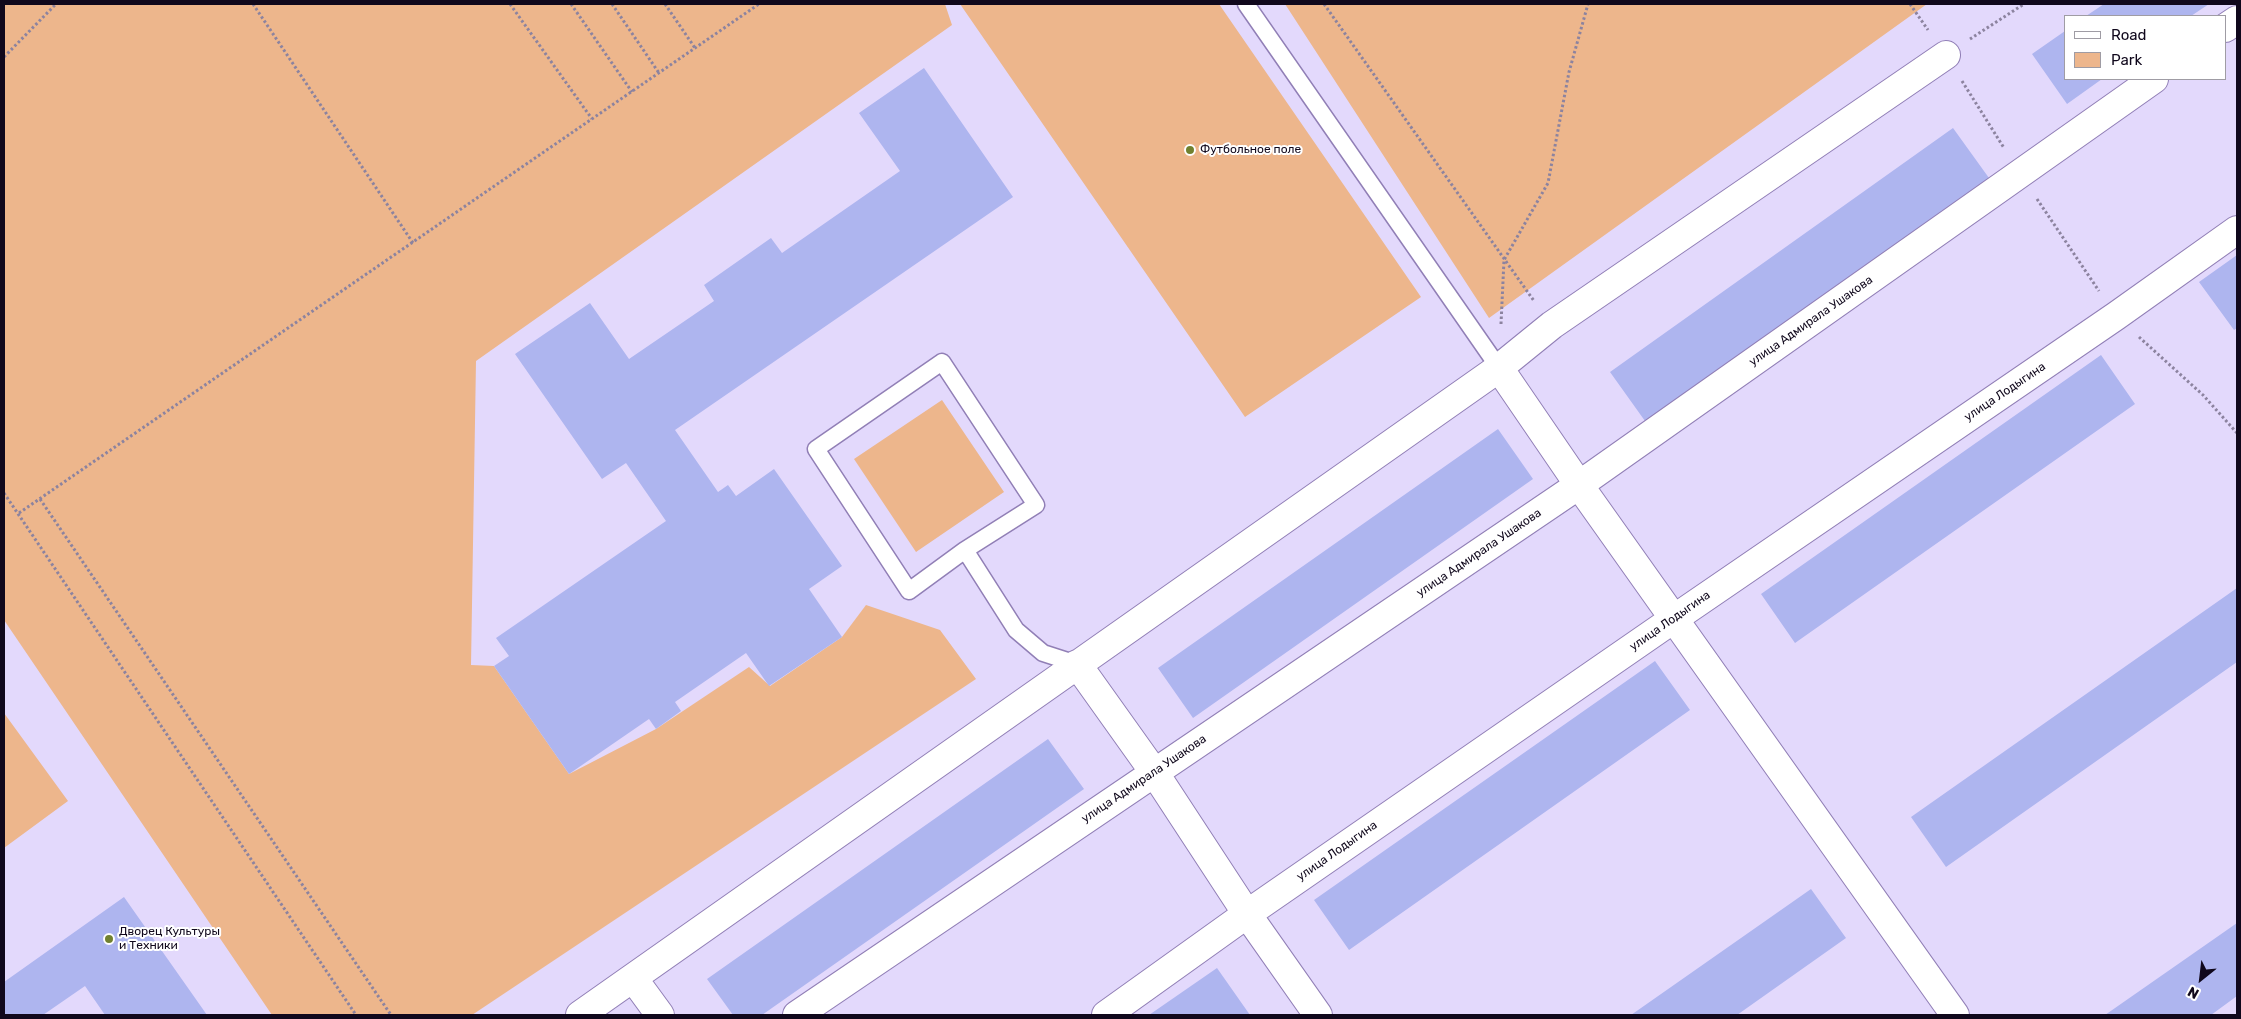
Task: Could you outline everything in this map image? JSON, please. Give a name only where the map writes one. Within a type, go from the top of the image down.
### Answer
[{"type":"street","points":[[2226,27],[2237,20]]},
{"type":"street","points":[[580,1015],[1499,368],[1552,326],[1946,55]]},
{"type":"street","name":"улица Адмирала Ушакова","points":[[797,1015],[1579,485],[2153,80]]},
{"type":"street","name":"улица Лодыгина","points":[[1106,1015],[1247,914],[2116,316],[2237,230]]},
{"type":"street","points":[[1499,368],[1579,485],[1955,1015]]},
{"type":"street","points":[[1078,664],[1154,772],[1247,914],[1318,1015]]},
{"type":"street","points":[[633,978],[660,1015]]},
{"type":"lane","points":[[1246,4],[1499,368]]},
{"type":"lane","points":[[942,362],[1036,505],[966,550],[909,591],[816,450],[942,362]]},
{"type":"lane","points":[[966,550],[1016,630],[1043,653],[1078,664]]},
{"type":"path","points":[[4,57],[56,4]]},
{"type":"path","points":[[253,4],[413,243]]},
{"type":"path","points":[[510,4],[592,119]]},
{"type":"path","points":[[571,4],[632,92]]},
{"type":"path","points":[[612,4],[659,73]]},
{"type":"path","points":[[665,4],[695,48]]},
{"type":"path","points":[[19,513],[759,4]]},
{"type":"path","points":[[1324,4],[1552,326]]},
{"type":"path","points":[[1499,368],[1504,260],[1548,183],[1568,72],[1588,4]]},
{"type":"path","points":[[1910,4],[1946,55],[2020,173],[2116,316],[2203,394],[2237,433]]},
{"type":"path","points":[[1946,55],[2024,4]]},
{"type":"path","points":[[4,493],[356,1015]]},
{"type":"path","points":[[40,499],[391,1015]]},
{"type":"green space","points":[[4,4],[945,4],[952,25],[476,361],[471,665],[494,666],[569,774],[656,729],[749,667],[770,686],[842,637],[866,605],[940,630],[976,679],[472,1015],[272,1015],[4,620]]},
{"type":"green space","name":"Футбольное поле","points":[[960,4],[1219,4],[1421,297],[1245,417]]},
{"type":"green space","points":[[1285,4],[1927,4],[1489,318]]},
{"type":"green space","points":[[942,400],[1004,492],[916,552],[854,459]]},
{"type":"green space","points":[[4,713],[68,801],[4,848]]},
{"type":"building","points":[[2104,4],[2209,4],[2192,15],[2088,15]]},
{"type":"building","points":[[2064,32],[2064,80],[2101,80],[2067,104],[2032,54]]},
{"type":"building","points":[[924,68],[1013,197],[675,430],[718,492],[728,485],[736,496],[774,469],[842,566],[809,589],[842,637],[769,686],[746,653],[675,702],[681,711],[656,729],[649,719],[569,774],[494,666],[509,656],[496,638],[666,521],[626,463],[602,479],[515,354],[590,303],[629,359],[714,301],[704,285],[771,238],[782,253],[900,171],[859,113]]},
{"type":"building","points":[[1953,128],[1989,178],[1645,421],[1610,372]]},
{"type":"building","points":[[2237,255],[2237,328],[2234,330],[2199,282]]},
{"type":"building","points":[[2101,355],[2135,404],[1795,643],[1761,594]]},
{"type":"building","points":[[1498,429],[1533,479],[1193,718],[1158,668]]},
{"type":"building","points":[[2237,588],[2237,662],[1946,867],[1911,817]]},
{"type":"building","points":[[1655,661],[1690,710],[1349,950],[1314,900]]},
{"type":"building","points":[[1048,739],[1084,789],[762,1015],[733,1015],[707,979]]},
{"type":"building","points":[[1811,889],[1846,938],[1737,1015],[1631,1015]]},
{"type":"building","name":"Дворец Культуры и Техники","points":[[124,897],[207,1015],[105,1015],[85,986],[43,1015],[4,1015],[4,982]]},
{"type":"building","points":[[2237,923],[2237,996],[2211,1015],[2105,1015]]},
{"type":"building","points":[[1217,968],[1250,1015],[1149,1015]]},
{"type":"place","name":"Футбольное поле","points":[[1190,150]]},
{"type":"place","name":"Дворец Культуры и Техники","points":[[109,939]]}]
